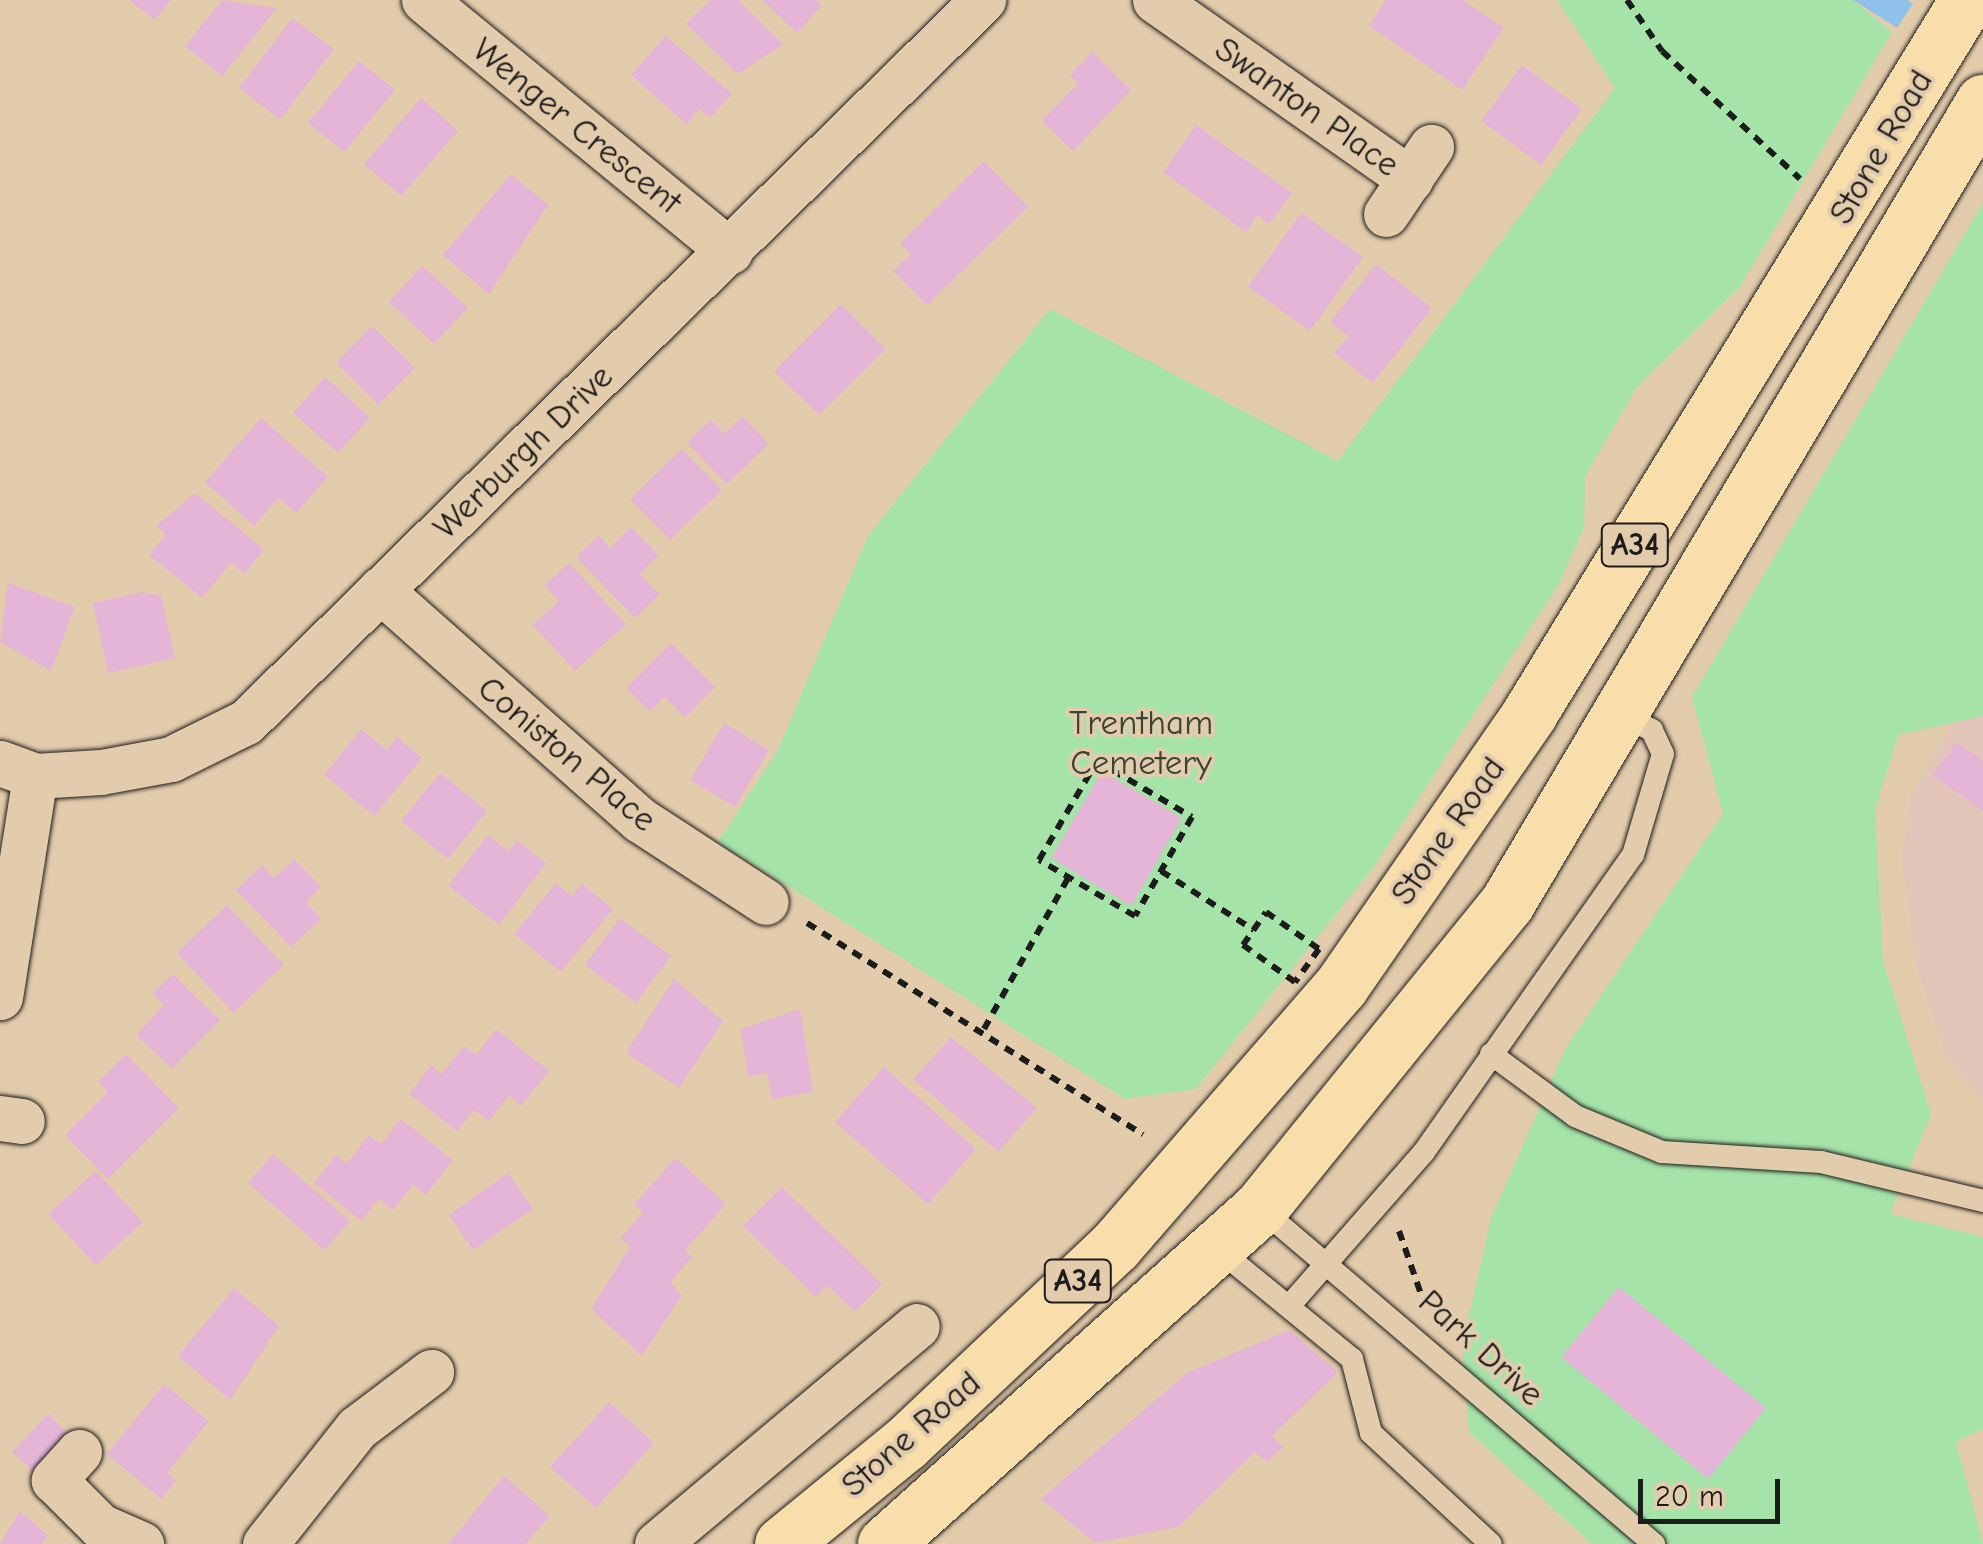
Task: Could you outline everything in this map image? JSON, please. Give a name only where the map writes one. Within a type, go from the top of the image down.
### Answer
[{"type":"highway","name":"Stone Road","points":[[782,1544],[906,1443],[1190,1166],[1341,986],[1529,714],[1842,217],[1967,0]]},
{"type":"highway","name":"Stone Road","points":[[884,1544],[1218,1250],[1260,1208],[1507,903],[1622,716],[1975,115]]},
{"type":"street","name":"Wenger Crescent","points":[[424,0],[730,251]]},
{"type":"street","name":"Werburgh Drive","points":[[18,769],[171,759],[246,722],[983,0]]},
{"type":"street","name":"Swanton Place","points":[[1155,0],[1409,180]]},
{"type":"street","name":"Coniston Place","points":[[380,590],[640,820],[766,902]]},
{"type":"street","points":[[0,997],[18,769]]},
{"type":"street","points":[[657,1544],[918,1326]]},
{"type":"street","points":[[265,1544],[357,1428],[431,1372]]},
{"type":"street","points":[[79,1452],[54,1480],[100,1526],[141,1544]]},
{"type":"lane","points":[[1290,1305],[1424,1152],[1634,854],[1656,801],[1663,754],[1652,730],[1622,716]]},
{"type":"lane","points":[[1492,1054],[1575,1116],[1662,1152],[1821,1162],[1983,1201]]},
{"type":"lane","name":"Park Drive","points":[[1260,1208],[1329,1259],[1654,1544]]},
{"type":"lane","points":[[1218,1250],[1352,1359],[1371,1433],[1491,1544]]},
{"type":"path","points":[[1626,0],[1662,51],[1842,217]]},
{"type":"path","points":[[1096,760],[1192,817],[1135,916],[1068,878],[1039,860],[1096,760]]},
{"type":"path","points":[[1161,871],[1254,930]]},
{"type":"path","points":[[984,1029],[1068,878]]},
{"type":"path","points":[[766,902],[984,1029],[1190,1166]]},
{"type":"path","points":[[1266,912],[1319,949],[1295,982],[1243,946],[1254,930],[1266,912]]},
{"type":"shaded area","points":[[1983,716],[1983,1100],[1946,1057],[1916,963],[1902,860],[1910,798],[1953,723]]},
{"type":"green space","name":"Trentham Cemetery","points":[[1557,0],[1853,0],[1892,32],[1739,288],[1637,387],[1585,476],[1584,527],[1559,584],[1373,868],[1196,1089],[1125,1099],[718,842],[778,750],[868,536],[1050,309],[1338,461],[1615,88]]},
{"type":"green space","points":[[1983,203],[1983,716],[1898,735],[1875,810],[1883,961],[1931,1114],[1890,1214],[1983,1237],[1983,1429],[1956,1442],[1983,1544],[1592,1544],[1469,1432],[1462,1347],[1491,1218],[1566,1048],[1723,814],[1692,697]]},
{"type":"water","points":[[1853,0],[1907,0],[1983,43],[1983,82]]},
{"type":"pier","points":[[1915,0],[1983,37],[1983,87],[1891,38]]},
{"type":"building","points":[[129,0],[171,0],[155,20]]},
{"type":"building","points":[[222,0],[277,8],[222,76],[185,46]]},
{"type":"building","points":[[710,0],[738,0],[783,44],[738,74],[686,24]]},
{"type":"building","points":[[762,0],[816,0],[822,5],[797,33]]},
{"type":"building","points":[[1386,0],[1463,0],[1504,28],[1462,90],[1369,26]]},
{"type":"building","points":[[292,18],[334,49],[280,120],[239,88]]},
{"type":"building","points":[[666,36],[732,94],[710,118],[699,109],[686,124],[631,75]]},
{"type":"building","points":[[1092,52],[1131,90],[1073,151],[1042,121],[1078,83],[1070,75]]},
{"type":"building","points":[[359,61],[395,90],[344,152],[308,123]]},
{"type":"building","points":[[1522,65],[1582,109],[1541,165],[1481,121]]},
{"type":"building","points":[[421,98],[458,131],[401,196],[364,164]]},
{"type":"building","points":[[1196,125],[1292,193],[1269,224],[1257,215],[1246,232],[1163,172]]},
{"type":"building","points":[[984,161],[1028,207],[927,305],[893,271],[911,254],[900,243]]},
{"type":"building","points":[[511,174],[548,205],[489,294],[443,255]]},
{"type":"building","points":[[1301,213],[1363,257],[1310,331],[1248,287]]},
{"type":"building","points":[[1376,264],[1432,308],[1373,383],[1334,353],[1348,336],[1330,322]]},
{"type":"building","points":[[422,266],[468,308],[434,344],[389,302]]},
{"type":"building","points":[[841,304],[886,349],[819,415],[774,371]]},
{"type":"building","points":[[372,326],[415,368],[378,405],[336,363]]},
{"type":"building","points":[[325,377],[370,418],[338,453],[293,413]]},
{"type":"building","points":[[742,416],[769,444],[727,484],[687,443],[711,420],[724,434]]},
{"type":"building","points":[[261,418],[328,477],[296,513],[278,498],[254,526],[205,482]]},
{"type":"building","points":[[682,449],[722,490],[670,540],[630,499]]},
{"type":"building","points":[[195,493],[264,549],[244,574],[231,563],[202,598],[149,555],[166,534],[156,526]]},
{"type":"building","points":[[631,527],[659,555],[639,574],[660,594],[635,618],[576,557],[598,535],[610,548]]},
{"type":"building","points":[[569,563],[626,624],[575,671],[533,625],[559,601],[544,586]]},
{"type":"building","points":[[8,583],[75,607],[51,671],[0,642]]},
{"type":"building","points":[[142,592],[161,596],[175,658],[108,673],[93,603]]},
{"type":"building","points":[[671,643],[715,687],[685,718],[664,697],[650,712],[626,688]]},
{"type":"building","points":[[724,723],[769,750],[735,807],[690,780]]},
{"type":"building","points":[[361,729],[387,750],[397,737],[422,758],[374,816],[324,775]]},
{"type":"building","points":[[1957,742],[1983,761],[1983,811],[1933,775]]},
{"type":"building","points":[[1102,771],[1182,818],[1131,906],[1051,858]]},
{"type":"building","points":[[440,773],[487,811],[448,859],[401,821]]},
{"type":"building","points":[[488,835],[508,851],[517,840],[546,863],[499,925],[448,886]]},
{"type":"building","points":[[294,859],[321,887],[306,902],[321,919],[291,947],[236,890],[262,865],[274,878]]},
{"type":"building","points":[[556,883],[572,896],[582,884],[613,909],[561,972],[514,934]]},
{"type":"building","points":[[227,905],[284,965],[233,1013],[177,953]]},
{"type":"building","points":[[620,918],[671,956],[636,1003],[585,965]]},
{"type":"building","points":[[173,974],[220,1020],[172,1069],[136,1035],[164,1005],[152,994]]},
{"type":"building","points":[[674,979],[723,1021],[679,1088],[626,1053]]},
{"type":"building","points":[[800,1009],[813,1092],[772,1099],[767,1073],[748,1076],[741,1029]]},
{"type":"building","points":[[496,1029],[549,1071],[521,1106],[509,1095],[489,1121],[474,1110],[457,1131],[409,1094],[431,1065],[442,1074],[464,1046],[476,1055]]},
{"type":"building","points":[[951,1037],[1037,1108],[998,1152],[913,1079]]},
{"type":"building","points":[[126,1054],[179,1108],[108,1179],[65,1135],[108,1092],[98,1082]]},
{"type":"building","points":[[884,1067],[976,1149],[928,1204],[835,1122]]},
{"type":"building","points":[[401,1119],[453,1160],[426,1195],[413,1185],[393,1210],[379,1199],[361,1221],[314,1183],[336,1155],[347,1163],[369,1135],[381,1144]]},
{"type":"building","points":[[273,1154],[350,1221],[324,1250],[248,1183]]},
{"type":"building","points":[[676,1158],[726,1204],[685,1250],[692,1257],[670,1282],[682,1295],[642,1356],[591,1309],[630,1247],[620,1238],[643,1213],[634,1204]]},
{"type":"building","points":[[96,1171],[143,1222],[96,1265],[48,1214]]},
{"type":"building","points":[[508,1173],[533,1209],[473,1250],[449,1215]]},
{"type":"building","points":[[782,1187],[882,1284],[855,1312],[827,1285],[816,1297],[743,1226]]},
{"type":"building","points":[[1619,1287],[1766,1408],[1708,1479],[1561,1357]]},
{"type":"building","points":[[234,1288],[279,1326],[230,1400],[178,1356]]},
{"type":"building","points":[[1289,1330],[1338,1372],[1272,1436],[1283,1447],[1267,1462],[1255,1452],[1178,1527],[1095,1543],[1041,1499],[1187,1373]]},
{"type":"building","points":[[164,1384],[209,1421],[167,1473],[176,1481],[161,1499],[107,1454]]},
{"type":"building","points":[[609,1402],[654,1443],[596,1508],[550,1467]]},
{"type":"building","points":[[48,1414],[71,1437],[36,1474],[12,1452]]},
{"type":"building","points":[[504,1476],[550,1516],[525,1544],[448,1544]]},
{"type":"building","points":[[20,1511],[48,1536],[41,1544],[0,1544]]}]
